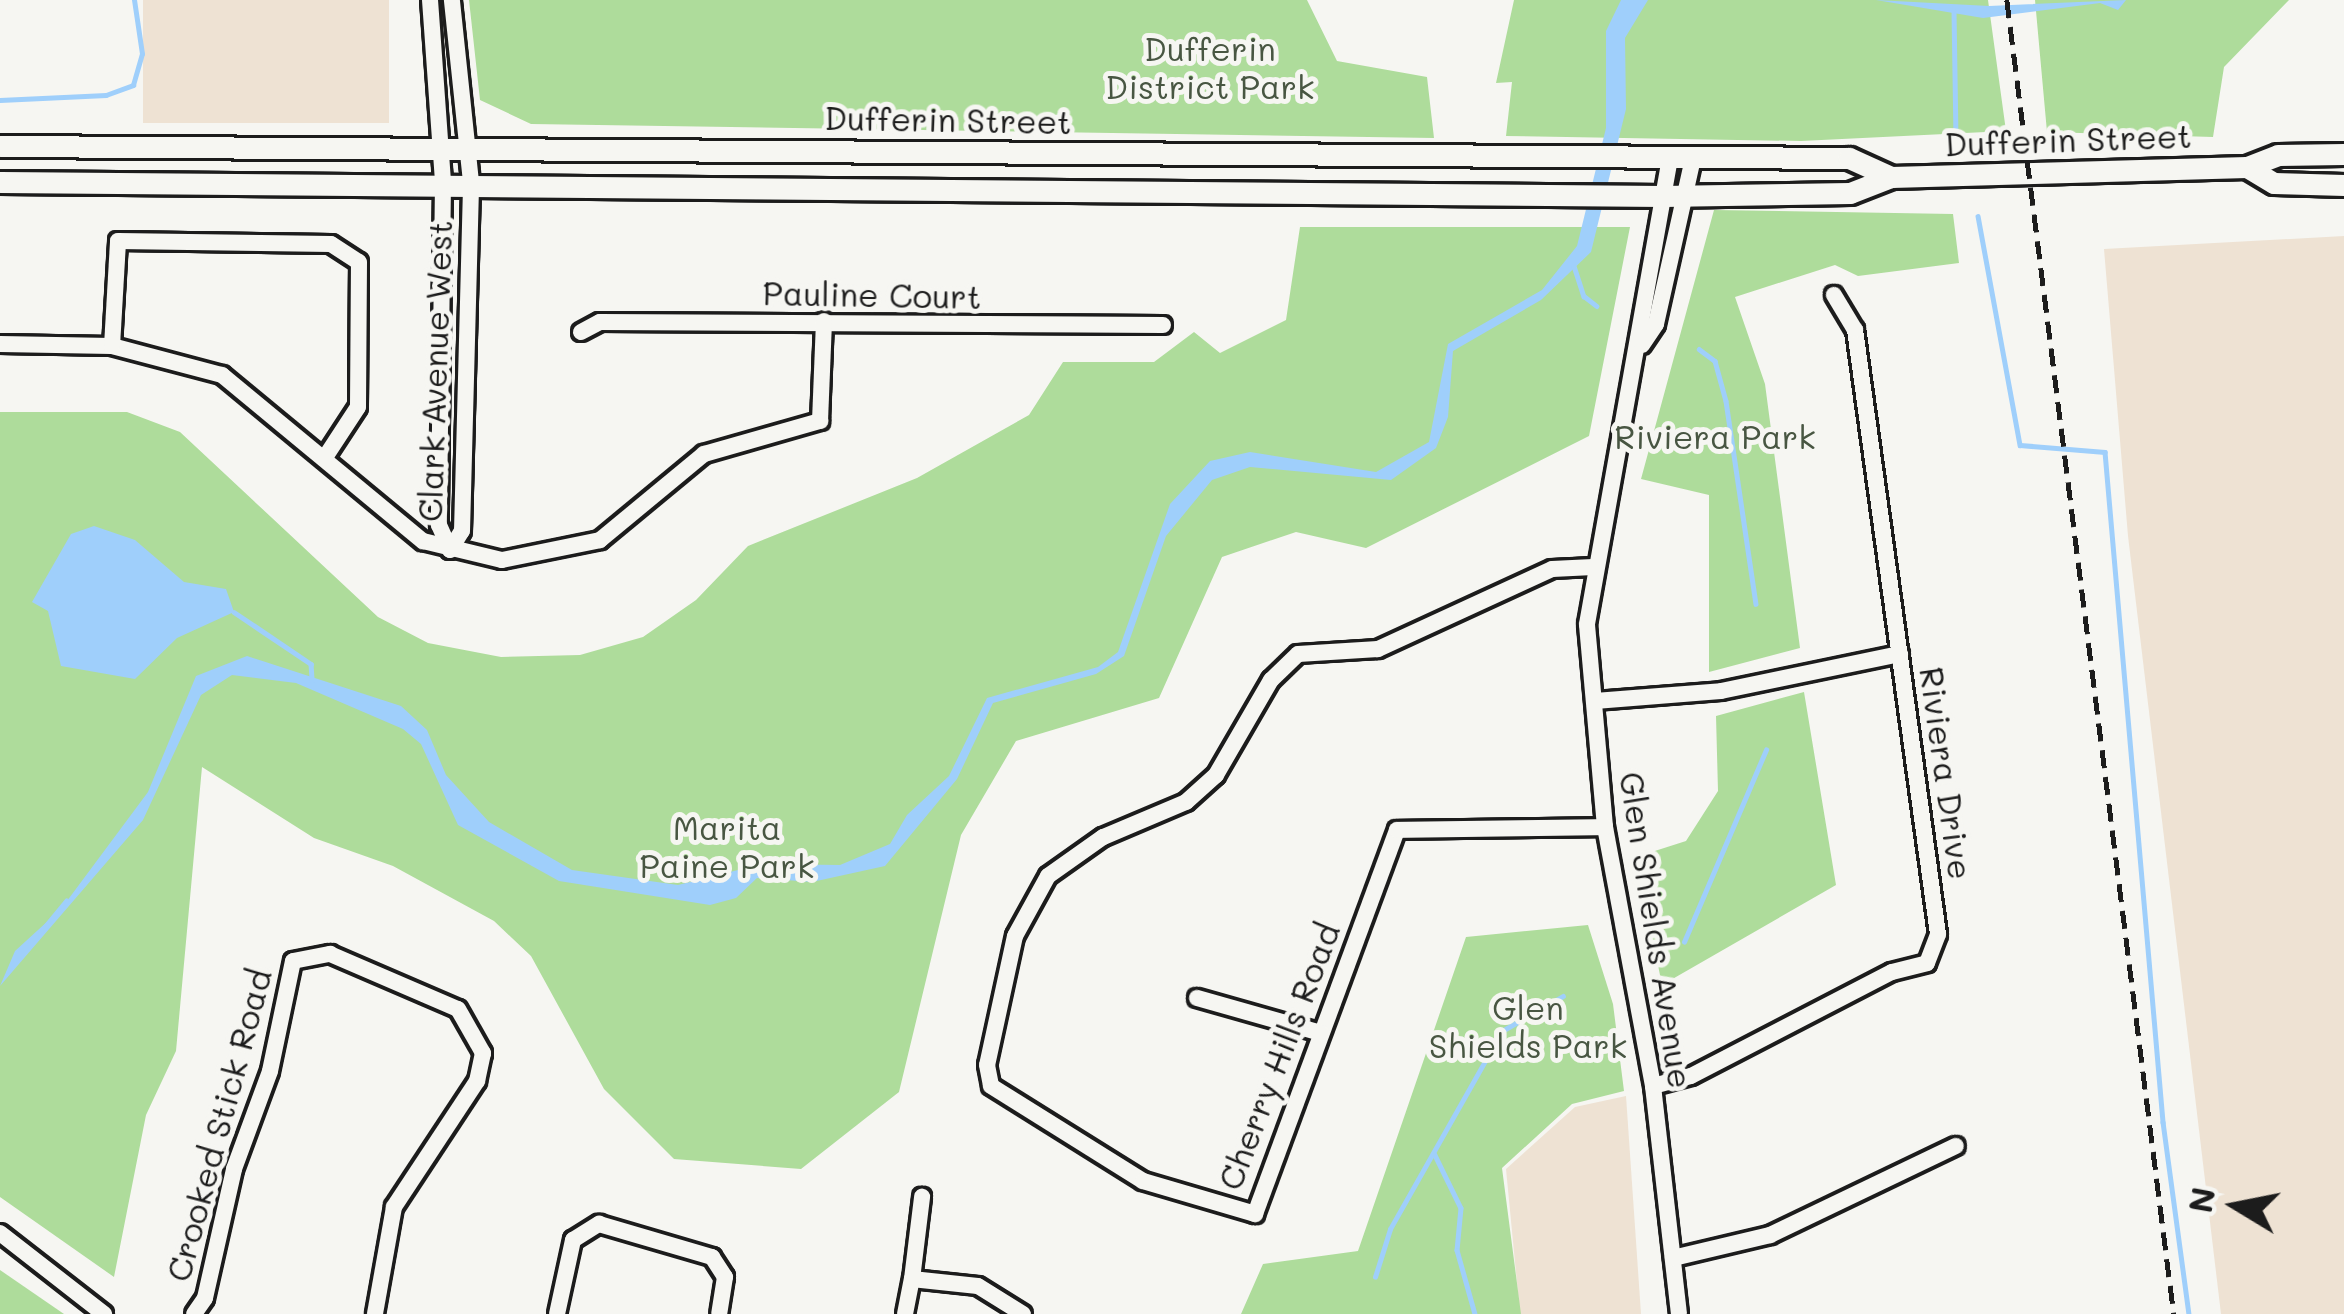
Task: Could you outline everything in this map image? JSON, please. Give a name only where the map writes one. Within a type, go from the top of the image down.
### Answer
[{"type":"main road","name":"Dufferin Street","points":[[0,146],[1849,158],[1891,178]]},
{"type":"main road","name":"Dufferin Street","points":[[0,182],[471,182],[1636,196],[1850,193],[1891,178],[2247,167],[2278,155],[2344,154]]},
{"type":"main road","name":"Dufferin Street","points":[[2247,167],[2274,183],[2344,185]]},
{"type":"street","name":"Clark Avenue West","points":[[430,0],[443,182],[439,525],[450,550]]},
{"type":"street","name":"Clark Avenue West","points":[[450,550],[463,532],[471,182],[452,0]]},
{"type":"street","name":"Glen Shields Avenue","points":[[1679,1314],[1653,1086],[1605,826],[1587,625],[1593,567],[1642,344],[1638,317],[1682,158]]},
{"type":"street","points":[[112,346],[118,241],[331,244],[358,262],[358,407],[324,459]]},
{"type":"street","name":"Riviera Drive","points":[[1653,1086],[1691,1076],[1892,973],[1927,963],[1939,934],[1855,330],[1834,296]]},
{"type":"street","points":[[0,344],[112,346],[222,375],[423,542],[502,560],[572,550],[623,524],[704,454],[820,421],[824,321]]},
{"type":"street","name":"Pauline Court","points":[[581,332],[600,322],[1163,325]]},
{"type":"street","name":"Cherry Hills Road","points":[[1593,567],[1552,569],[1422,635],[1378,649],[1298,653],[1271,680],[1216,775],[1186,802],[1102,837],[1048,876],[1015,936],[987,1065],[991,1086],[1143,1181],[1255,1214],[1397,830],[1605,826]]},
{"type":"street","points":[[1595,701],[1721,691],[1900,654]]},
{"type":"street","name":"Crooked Stick Road","points":[[194,1314],[206,1298],[234,1169],[270,1071],[293,961],[330,954],[458,1009],[484,1053],[477,1081],[394,1207],[375,1314]]},
{"type":"street","points":[[1197,998],[1321,1033]]},
{"type":"street","points":[[1673,1258],[1769,1234],[1956,1146]]},
{"type":"street","points":[[905,1314],[922,1197]]},
{"type":"street","points":[[557,1314],[573,1240],[599,1224],[712,1258],[725,1277],[719,1314]]},
{"type":"street","points":[[0,1233],[104,1314]]},
{"type":"street","points":[[912,1279],[978,1286],[1023,1314]]},
{"type":"shaded area","points":[[143,0],[389,0],[389,123],[143,123]]},
{"type":"shaded area","points":[[2344,236],[2344,1314],[2221,1314],[2128,536],[2104,249]]},
{"type":"shaded area","points":[[1626,1096],[1641,1314],[1520,1314],[1506,1169],[1575,1107]]},
{"type":"green space","name":"Dufferin District Park","points":[[469,0],[1307,0],[1337,61],[1427,77],[1434,138],[531,124],[480,100]]},
{"type":"green space","points":[[1514,0],[1988,0],[2006,131],[1801,141],[1506,136],[1512,82],[1496,83]]},
{"type":"green space","points":[[2035,0],[2289,0],[2224,67],[2213,137],[2047,132]]},
{"type":"green space","name":"Riviera Park","points":[[1714,210],[1953,214],[1959,263],[1858,276],[1835,265],[1735,297],[1765,384],[1800,648],[1709,672],[1709,495],[1641,479]]},
{"type":"green space","name":"Marita Paine Park","points":[[1300,227],[1630,227],[1589,436],[1366,548],[1296,532],[1222,557],[1159,698],[1016,741],[961,835],[899,1092],[801,1169],[674,1159],[604,1089],[531,956],[494,921],[393,866],[314,838],[202,767],[176,1051],[146,1115],[114,1277],[0,1197],[0,412],[127,412],[180,432],[378,617],[428,643],[501,657],[580,655],[643,637],[696,600],[748,546],[917,478],[1029,415],[1063,362],[1154,362],[1194,332],[1220,353],[1286,320]]},
{"type":"green space","points":[[1804,692],[1836,885],[1662,985],[1636,857],[1686,841],[1718,791],[1716,716]]},
{"type":"green space","name":"Glen Shields Park","points":[[1588,925],[1613,1004],[1624,1091],[1572,1104],[1502,1168],[1521,1314],[1241,1314],[1263,1264],[1358,1251],[1466,937]]},
{"type":"green space","points":[[0,1270],[64,1314],[0,1314]]},
{"type":"water","points":[[1621,0],[1648,0],[1625,38],[1626,109],[1591,252],[1541,300],[1453,351],[1448,417],[1436,448],[1391,480],[1250,467],[1212,480],[1166,536],[1124,656],[1096,674],[993,703],[957,779],[885,866],[812,882],[757,878],[736,898],[710,905],[559,881],[458,825],[421,744],[403,729],[296,683],[232,675],[201,695],[143,820],[0,986],[15,951],[61,909],[148,792],[196,676],[247,656],[401,706],[427,730],[446,775],[489,822],[572,870],[678,885],[762,864],[840,865],[890,844],[907,815],[949,776],[987,698],[1098,667],[1118,652],[1170,504],[1210,461],[1250,452],[1376,472],[1429,442],[1448,344],[1542,290],[1577,246],[1606,128],[1606,31]]},
{"type":"water","points":[[1876,0],[1989,6],[2126,0],[2118,10],[2100,3],[1983,18]]},
{"type":"water","points":[[94,526],[135,540],[184,582],[226,589],[234,612],[177,638],[135,679],[61,666],[48,611],[32,602],[71,534]]},
{"type":"waterway","points":[[0,100],[106,95],[133,85],[142,54],[134,0]]},
{"type":"waterway","points":[[1954,11],[1956,137]]},
{"type":"waterway","points":[[1978,216],[2020,445],[2105,452],[2163,1122],[2189,1314]]},
{"type":"waterway","points":[[1574,266],[1584,296],[1597,306]]},
{"type":"waterway","points":[[1699,349],[1715,361],[1726,401],[1756,604]]},
{"type":"waterway","points":[[234,612],[311,664],[312,680]]},
{"type":"waterway","points":[[1684,942],[1766,750]]},
{"type":"waterway","points":[[39,934],[66,901]]},
{"type":"waterway","points":[[1375,1277],[1390,1229],[1502,1031],[1563,996]]},
{"type":"waterway","points":[[1434,1153],[1461,1208],[1457,1250],[1475,1314]]},
{"type":"railway","points":[[2007,0],[2174,1314]]}]
